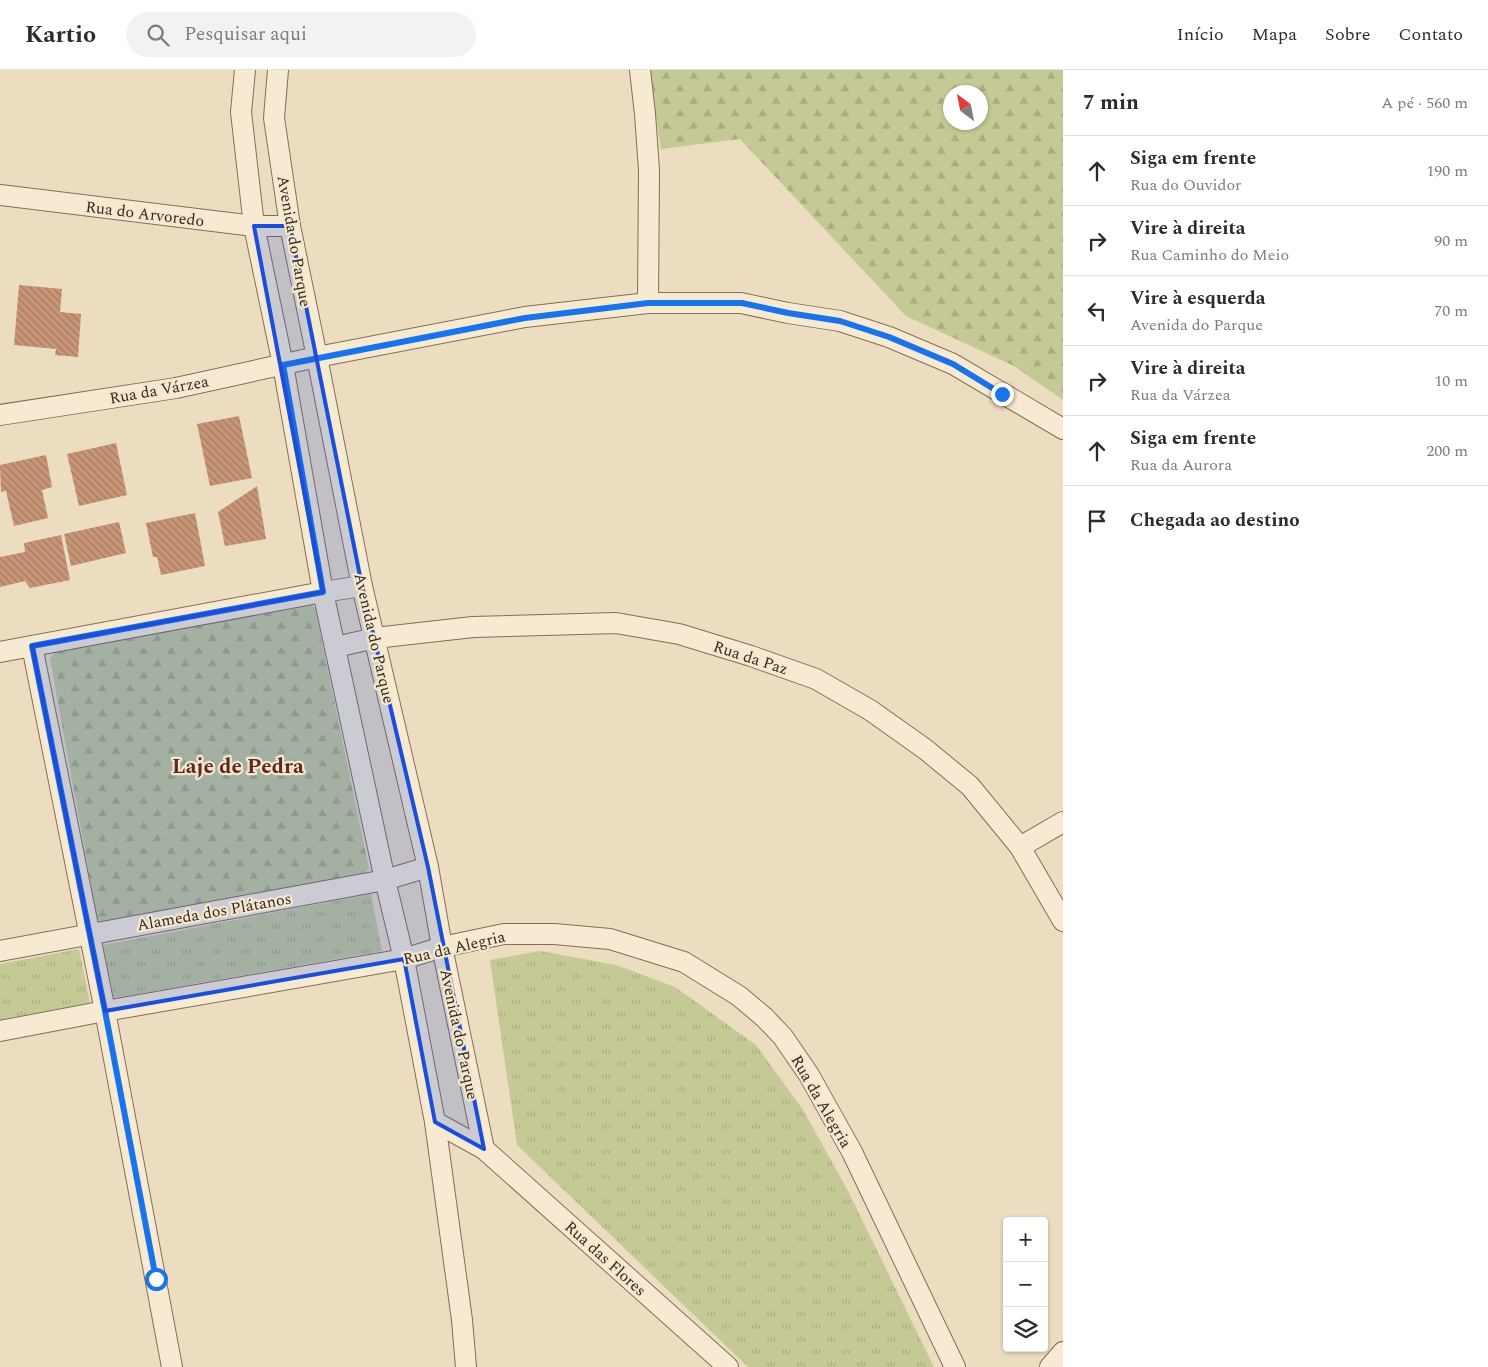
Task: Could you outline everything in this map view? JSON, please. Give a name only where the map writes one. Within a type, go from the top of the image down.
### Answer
[{"type":"street","points":[[245,70],[241,112],[254,226],[283,365],[323,592],[385,880],[404,959],[435,1122],[462,1320],[466,1367]]},
{"type":"street","name":"Avenida do Parque","points":[[278,70],[274,118],[290,226],[362,586],[428,868],[442,947],[484,1149]]},
{"type":"street","points":[[640,70],[648,170],[648,303]]},
{"type":"street","name":"Rua do Arvoredo","points":[[0,196],[254,226],[290,226]]},
{"type":"street","name":"Rua da Várzea","points":[[0,415],[176,388],[317,357],[525,318],[648,303],[742,303],[788,313],[840,321],[889,337],[953,364],[1063,428]]},
{"type":"street","points":[[0,652],[362,586]]},
{"type":"street","name":"Rua da Paz","points":[[336,647],[375,638],[473,627],[616,623],[679,634],[751,656],[816,679],[870,710],[925,749],[970,786],[1020,847],[1063,921]]},
{"type":"street","points":[[32,646],[105,1011],[172,1367]]},
{"type":"street","points":[[1020,847],[1063,822]]},
{"type":"street","name":"Alameda dos Plátanos","points":[[0,951],[385,880],[428,868]]},
{"type":"street","name":"Rua da Alegria","points":[[0,1031],[404,959],[442,947],[504,934],[554,934],[610,939],[684,962],[739,996],[765,1018],[782,1036],[809,1075],[852,1152],[955,1367]]},
{"type":"street","points":[[435,1122],[484,1149]]},
{"type":"street","name":"Rua das Flores","points":[[484,1149],[728,1367]]},
{"type":"street","points":[[1050,1367],[1063,1352]]},
{"type":"highlighted area","points":[[254,226],[290,226],[362,586],[428,867],[484,1149],[435,1122],[404,959],[105,1011],[32,646],[323,592]]},
{"type":"green space","points":[[648,70],[1063,70],[1063,400],[1014,366],[906,316],[740,139],[661,149]]},
{"type":"green space","points":[[310,604],[315,608],[369,869],[361,876],[102,924],[97,918],[50,659],[55,652]]},
{"type":"green space","points":[[371,894],[382,951],[114,998],[103,945]]},
{"type":"green space","points":[[79,949],[90,1003],[0,1020],[0,964]]},
{"type":"green space","points":[[540,951],[616,965],[675,987],[756,1045],[803,1110],[848,1191],[934,1367],[748,1367],[517,1145],[490,960]]},
{"type":"building","points":[[19,285],[62,289],[60,312],[81,314],[78,357],[55,355],[56,349],[14,345]]},
{"type":"building","points":[[239,416],[252,478],[210,486],[197,424]]},
{"type":"building","points":[[116,443],[127,495],[79,506],[67,454]]},
{"type":"building","points":[[46,455],[52,487],[42,490],[48,518],[14,526],[6,491],[1,492],[0,465]]},
{"type":"building","points":[[257,486],[266,539],[225,546],[218,512]]},
{"type":"building","points":[[195,513],[205,566],[161,575],[157,557],[153,557],[146,523]]},
{"type":"building","points":[[119,522],[126,553],[71,566],[64,534]]},
{"type":"building","points":[[61,535],[70,580],[30,588],[25,581],[0,587],[0,557],[25,552],[24,543]]},
{"type":"district","name":"Laje de Pedra","points":[[238,766]]},
{"type":"route","points":[[156,1279],[32,646],[323,592],[283,365],[525,318],[648,303],[742,303],[788,313],[840,321],[889,337],[953,364],[1002,394]]}]
